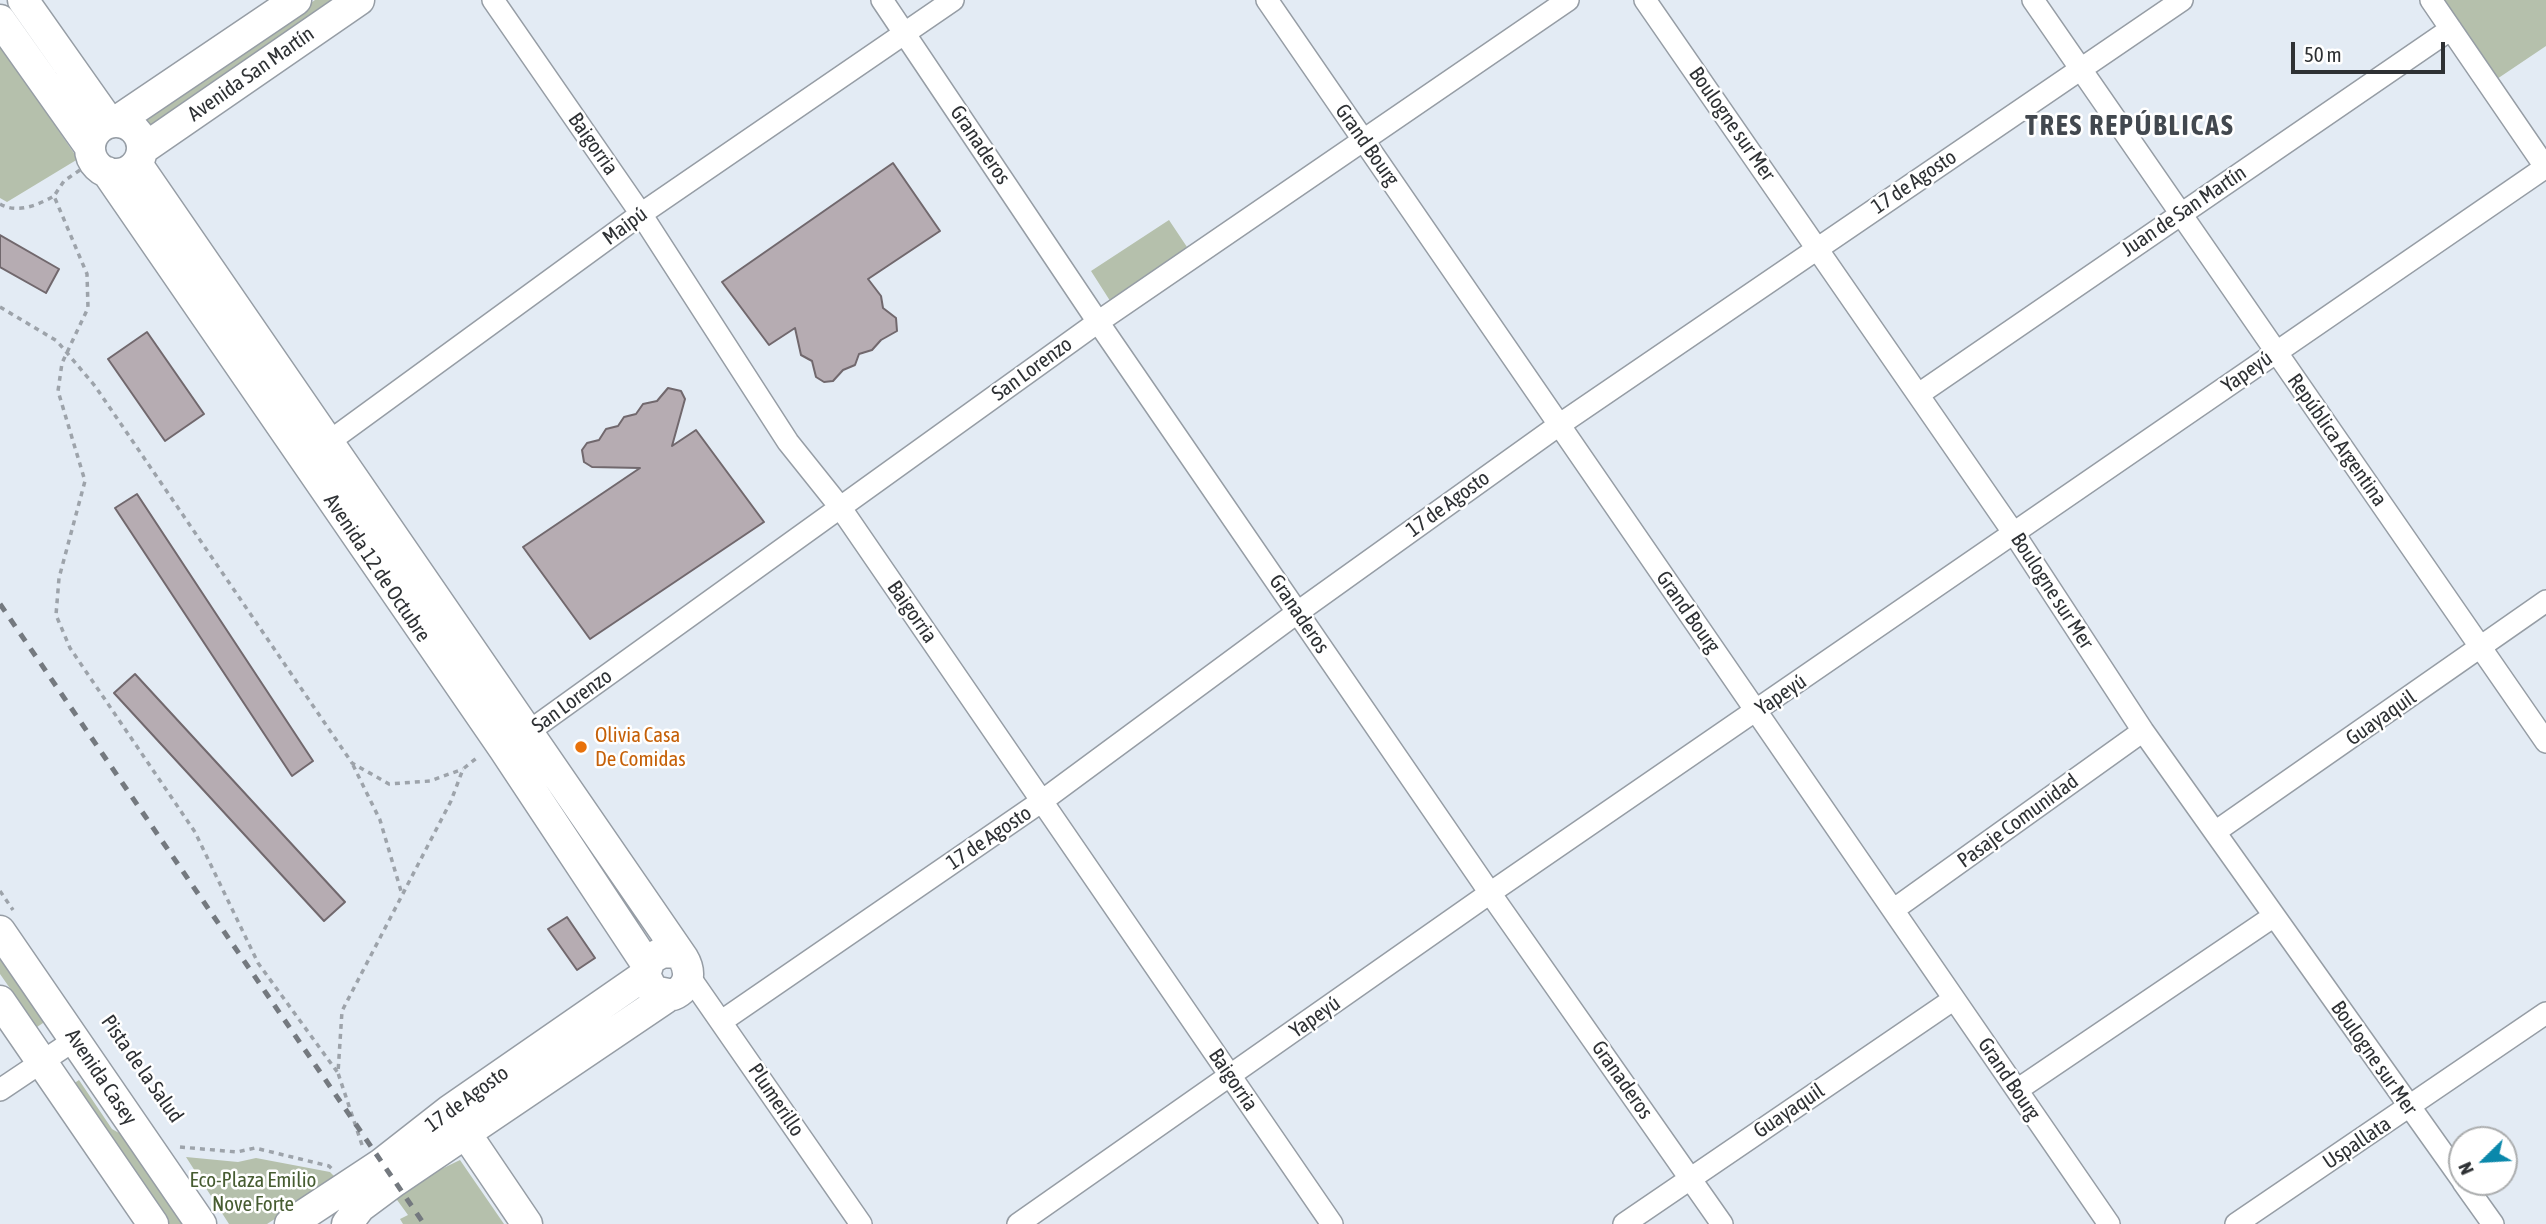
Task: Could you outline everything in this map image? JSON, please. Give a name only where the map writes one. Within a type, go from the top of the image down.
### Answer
[{"type":"main road","points":[[23,0],[113,122],[131,126],[138,132],[140,156],[121,174],[97,160],[93,134],[113,122]]},
{"type":"main road","name":"Avenida San Martín","points":[[113,122],[296,0]]},
{"type":"main road","name":"Avenida San Martín","points":[[140,156],[359,0]]},
{"type":"main road","name":"Avenida 12 de Octubre","points":[[0,20],[500,745],[646,970],[653,991],[679,975],[528,733],[329,442],[140,156]]},
{"type":"main road","name":"Avenida Casey","points":[[8,922],[76,1040],[201,1224]]},
{"type":"main road","name":"17 de Agosto","points":[[347,1224],[360,1206],[458,1122],[646,970]]},
{"type":"main road","name":"17 de Agosto","points":[[290,1224],[359,1178],[458,1122],[679,975]]},
{"type":"main road","name":"Avenida Casey","points":[[0,1001],[153,1224]]},
{"type":"main road","points":[[458,1122],[527,1224]]},
{"type":"street","name":"Baigorria","points":[[494,0],[641,214],[788,442],[840,507],[1332,1224]]},
{"type":"street","name":"Granaderos","points":[[882,0],[1098,322],[1490,893],[1722,1224]]},
{"type":"street","name":"Maipú","points":[[303,460],[641,214],[953,0]]},
{"type":"street","name":"Grand Bourg","points":[[1267,0],[2109,1224]]},
{"type":"street","name":"San Lorenzo","points":[[500,745],[528,733],[1098,322],[1568,0]]},
{"type":"street","name":"Boulogne sur Mer","points":[[1645,0],[2015,534],[2143,731],[2448,1160]]},
{"type":"street","name":"República Argentina","points":[[2033,0],[2546,742]]},
{"type":"street","name":"17 de Agosto","points":[[722,1021],[1042,802],[1298,612],[1559,425],[2182,0]]},
{"type":"street","points":[[2431,0],[2546,168]]},
{"type":"street","name":"Juan de San Martín","points":[[1919,394],[2451,29]]},
{"type":"street","name":"Yapeyú","points":[[1018,1224],[1490,893],[2546,168]]},
{"type":"street","name":"Guayaquil","points":[[2215,832],[2481,649],[2546,601]]},
{"type":"street","name":"Pasaje Comunidad","points":[[1893,910],[2143,731]]},
{"type":"street","points":[[2017,1090],[2274,916]]},
{"type":"street","name":"Plumerillo","points":[[679,975],[722,1021],[861,1224]]},
{"type":"street","name":"Guayaquil","points":[[1624,1224],[1954,999]]},
{"type":"street","name":"Uspallata","points":[[2236,1224],[2546,1013]]},
{"type":"street","points":[[0,1090],[76,1040]]},
{"type":"street","name":"Boulogne sur Mer","points":[[2473,1196],[2493,1224]]},
{"type":"path","points":[[0,204],[8,209],[37,206],[54,196],[64,181],[97,160]]},
{"type":"path","points":[[54,196],[87,274],[88,308],[67,353],[58,391],[85,481],[59,578],[56,615],[70,648],[195,832],[258,963],[338,1073]]},
{"type":"path","points":[[0,307],[57,341],[96,386],[352,763],[380,820],[402,893]]},
{"type":"path","points":[[352,763],[389,784],[430,781],[463,769],[500,745]]},
{"type":"path","points":[[359,1178],[338,1073],[342,1011],[451,801],[463,769]]},
{"type":"path","points":[[0,891],[8,922]]},
{"type":"path","name":"Pista de la Salud","points":[[177,1147],[237,1152],[255,1148],[329,1166],[359,1178]]},
{"type":"green space","points":[[315,0],[336,0],[151,126],[146,122],[148,115]]},
{"type":"green space","points":[[2440,0],[2546,0],[2546,46],[2494,81]]},
{"type":"green space","points":[[0,45],[78,159],[7,202],[0,198]]},
{"type":"green space","points":[[1169,220],[1193,256],[1114,307],[1091,271]]},
{"type":"green space","points":[[0,956],[46,1021],[37,1027],[0,974]]},
{"type":"green space","points":[[79,1080],[112,1129],[126,1137],[184,1224],[168,1224],[73,1084]]},
{"type":"green space","name":"Eco-Plaza Emilio Nove Forte","points":[[186,1157],[238,1162],[256,1158],[330,1172],[337,1179],[267,1224],[229,1224]]},
{"type":"green space","points":[[460,1160],[504,1224],[403,1224],[400,1219],[408,1215],[392,1193]]},
{"type":"building","points":[[893,163],[940,231],[868,279],[881,296],[883,308],[896,318],[897,331],[881,340],[872,350],[859,354],[855,365],[843,370],[833,381],[824,382],[816,377],[812,361],[801,355],[795,328],[769,345],[722,282]]},
{"type":"building","points":[[0,235],[59,269],[46,293],[0,267]]},
{"type":"building","points":[[147,332],[204,414],[165,441],[108,359]]},
{"type":"building","points":[[668,388],[681,391],[685,399],[672,446],[696,430],[764,522],[590,639],[523,547],[640,468],[592,467],[584,462],[582,450],[587,443],[599,440],[606,429],[618,426],[624,417],[636,414],[643,404],[657,401]]},
{"type":"building","points":[[137,494],[313,761],[292,776],[115,508]]},
{"type":"building","points":[[135,674],[345,902],[324,921],[114,693]]},
{"type":"building","points":[[567,917],[595,958],[577,970],[548,929]]},
{"type":"railway","points":[[0,604],[424,1224]]},
{"type":"place","name":"Olivia Casa De Comidas","points":[[581,747]]},
{"type":"district","name":"TRES REPÚBLICAS","points":[[2130,126]]}]
